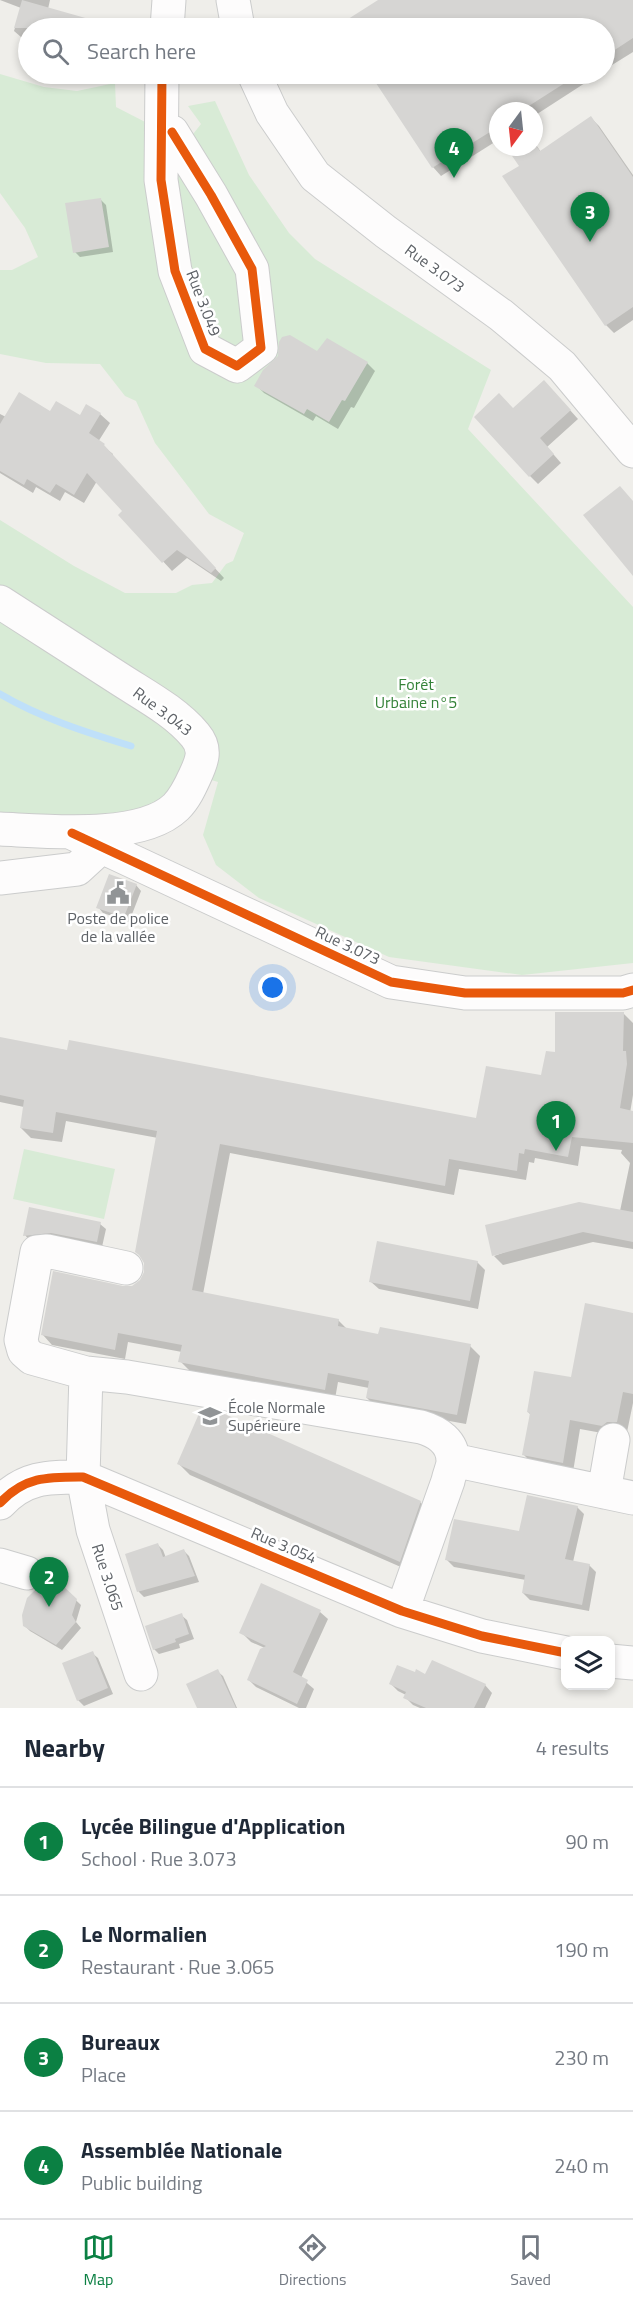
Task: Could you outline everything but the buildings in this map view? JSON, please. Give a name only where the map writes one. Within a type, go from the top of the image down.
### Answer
[{"type":"street","points":[[168,18],[169,0]]},
{"type":"street","points":[[233,0],[236,18]]},
{"type":"street","name":"Rue 3.049","points":[[162,84],[160,180],[175,271],[205,349],[237,366],[261,348],[252,269],[211,195],[172,132]]},
{"type":"street","name":"Rue 3.073","points":[[259,84],[272,113],[315,176],[386,232],[501,315],[562,366],[633,451]]},
{"type":"street","name":"Rue 3.043","points":[[0,602],[160,705],[194,733],[201,743],[203,754],[202,764],[187,793],[175,808],[160,817],[124,829],[72,833],[0,829]]},
{"type":"street","name":"Rue 3.073","points":[[72,833],[391,982],[465,993],[623,993],[633,990]]},
{"type":"street","points":[[0,878],[77,869],[101,846]]},
{"type":"street","points":[[126,1268],[47,1251],[37,1252],[21,1340],[24,1351],[32,1358],[86,1373],[127,1377],[422,1427],[434,1431],[445,1439],[453,1460],[448,1481],[402,1611]]},
{"type":"street","name":"Rue 3.065","points":[[86,1373],[83,1477],[93,1530],[141,1674]]},
{"type":"street","points":[[453,1460],[618,1495],[613,1440]]},
{"type":"street","name":"Rue 3.054","points":[[0,1503],[20,1485],[47,1477],[83,1477],[402,1611],[482,1636],[561,1652]]},
{"type":"street","points":[[615,1661],[633,1663]]},
{"type":"green space","name":"Forêt Urbaine n°5","points":[[0,74],[18,79],[18,84],[34,84],[77,91],[115,84],[116,107],[186,143],[201,124],[188,106],[215,101],[249,175],[289,233],[315,259],[491,370],[468,429],[633,607],[633,963],[522,975],[389,957],[259,898],[216,865],[203,835],[218,782],[195,775],[143,821],[0,829],[0,520],[74,566],[125,593],[176,593],[192,585],[212,583],[226,564],[233,561],[244,533],[209,514],[155,443],[136,401],[125,396],[100,364],[46,363],[0,354],[0,270],[12,270],[38,257],[25,228],[0,193]]},
{"type":"green space","points":[[24,1149],[115,1169],[104,1219],[13,1199]]},
{"type":"waterway","points":[[0,694],[47,717],[131,746]]},
{"type":"cycle path","points":[[162,84],[161,180],[175,271],[205,349],[237,366],[261,348],[252,269],[211,195],[172,132]]},
{"type":"cycle path","points":[[72,833],[391,982],[465,993],[623,993],[633,990]]},
{"type":"cycle path","points":[[0,1503],[9,1494],[28,1483],[48,1478],[83,1477],[402,1611],[482,1636],[561,1652]]},
{"type":"place","name":"Assemblée Nationale","points":[[454,178]]},
{"type":"place","name":"Bureaux","points":[[590,242]]},
{"type":"place","name":"Poste de police de la vallée","points":[[118,893]]},
{"type":"place","name":"Lycée Bilingue d'Application","points":[[556,1151]]},
{"type":"place","name":"École Normale Supérieure","points":[[210,1416]]},
{"type":"place","name":"Le Normalien","points":[[49,1607]]}]
